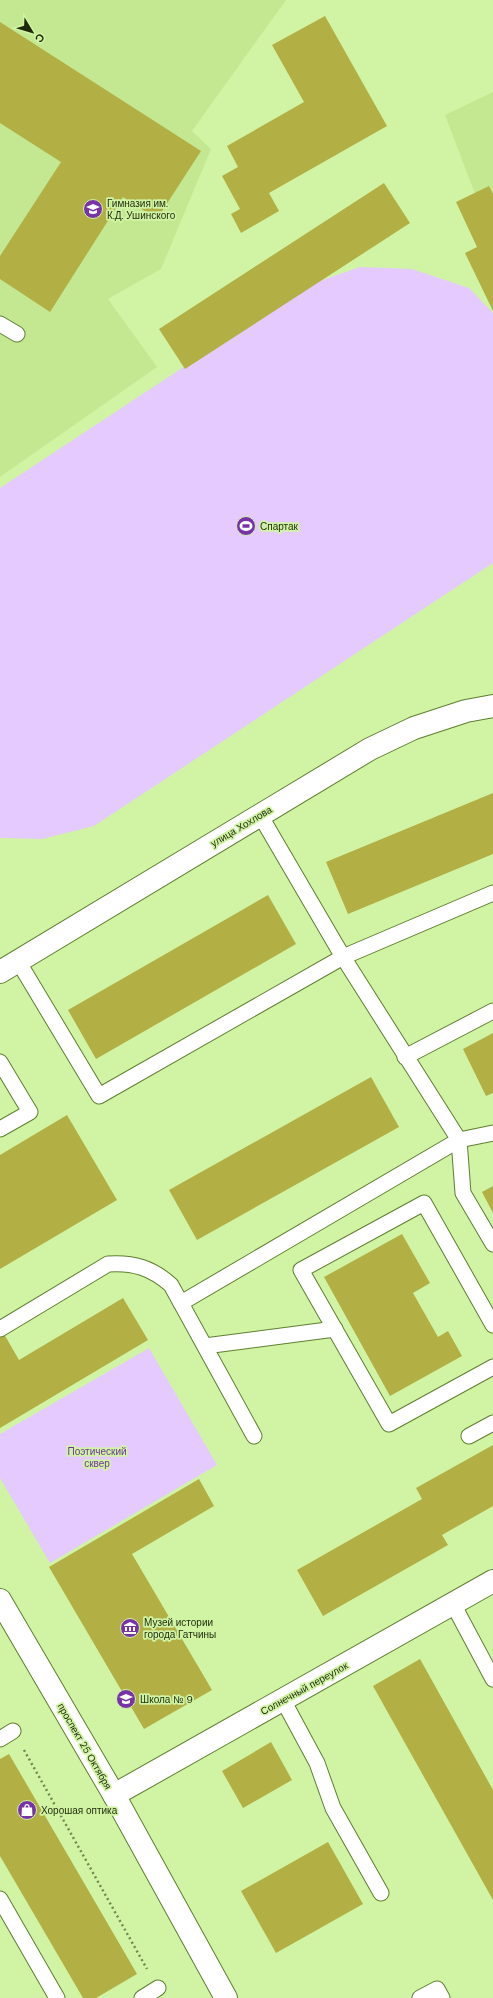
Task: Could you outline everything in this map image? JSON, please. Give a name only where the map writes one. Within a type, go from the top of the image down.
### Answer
[{"type":"street","name":"улица Хохлова","points":[[0,972],[370,749],[414,728],[466,712],[493,706]]},
{"type":"street","name":"Солнечный переулок","points":[[114,1795],[493,1581]]},
{"type":"street","name":"проспект 25 Октября","points":[[0,1600],[114,1795],[226,1998]]},
{"type":"lane","points":[[0,324],[17,334]]},
{"type":"lane","points":[[260,815],[343,957],[459,1140],[463,1193],[493,1244]]},
{"type":"lane","points":[[18,960],[100,1096],[343,957],[493,893]]},
{"type":"lane","points":[[405,1057],[493,1011]]},
{"type":"lane","points":[[0,1062],[30,1112],[0,1130]]},
{"type":"lane","points":[[181,1302],[459,1140],[493,1133]]},
{"type":"lane","points":[[493,1324],[424,1203],[301,1270],[389,1424],[493,1367]]},
{"type":"lane","points":[[0,1329],[108,1264],[123,1263],[142,1267],[158,1274],[171,1285],[254,1436]]},
{"type":"lane","points":[[205,1346],[335,1329]]},
{"type":"lane","points":[[469,1436],[493,1423]]},
{"type":"lane","points":[[453,1604],[493,1678]]},
{"type":"lane","points":[[283,1700],[317,1763],[333,1808],[382,1893]]},
{"type":"lane","points":[[0,1739],[13,1730]]},
{"type":"lane","points":[[0,1900],[57,1998]]},
{"type":"lane","points":[[142,1998],[158,1988]]},
{"type":"lane","points":[[420,1998],[437,1989],[442,1998]]},
{"type":"path","points":[[13,1730],[158,1988]]},
{"type":"shaded area","name":"Гимназия им. К.Д. Ушинского","points":[[0,0],[286,0],[192,131],[211,149],[161,269],[108,299],[157,367],[0,477]]},
{"type":"shaded area","points":[[493,92],[493,241],[445,115]]},
{"type":"green space","name":"Спартак","points":[[360,267],[412,269],[469,288],[493,313],[493,563],[94,826],[42,839],[0,838],[0,488],[308,285]]},
{"type":"green space","name":"Поэтический сквер","points":[[149,1348],[217,1465],[50,1563],[0,1478],[0,1434]]},
{"type":"building","points":[[325,16],[387,126],[269,193],[279,211],[241,233],[231,214],[240,209],[222,176],[238,167],[227,146],[304,102],[272,45]]},
{"type":"building","points":[[0,22],[201,151],[157,219],[123,197],[50,312],[0,279],[0,256],[61,162],[0,123]]},
{"type":"building","points":[[384,183],[410,223],[185,369],[159,329]]},
{"type":"building","points":[[489,186],[493,194],[493,311],[465,253],[477,247],[456,202]]},
{"type":"building","points":[[493,793],[493,854],[348,914],[326,862]]},
{"type":"building","points":[[268,895],[296,944],[96,1059],[68,1010]]},
{"type":"building","points":[[493,1033],[493,1093],[486,1096],[463,1049]]},
{"type":"building","points":[[371,1077],[399,1127],[197,1240],[169,1190]]},
{"type":"building","points":[[67,1115],[117,1200],[0,1269],[0,1155]]},
{"type":"building","points":[[493,1186],[493,1213],[482,1192]]},
{"type":"building","points":[[402,1234],[430,1283],[413,1293],[438,1337],[448,1331],[462,1356],[390,1396],[324,1277]]},
{"type":"building","points":[[123,1298],[148,1340],[0,1428],[0,1336],[4,1334],[19,1360]]},
{"type":"building","points":[[493,1445],[493,1506],[442,1535],[448,1545],[323,1616],[297,1570],[422,1499],[416,1488]]},
{"type":"building","name":"Музей истории города Гатчины","points":[[199,1479],[214,1506],[132,1554],[212,1690],[144,1729],[49,1567]]},
{"type":"building","points":[[420,1659],[493,1790],[493,1900],[373,1686]]},
{"type":"building","points":[[271,1742],[292,1780],[243,1808],[222,1771]]},
{"type":"building","points":[[9,1754],[137,1974],[96,1998],[83,1998],[0,1856],[0,1759]]},
{"type":"building","points":[[328,1842],[363,1904],[276,1953],[241,1891]]},
{"type":"place","name":"Гимназия им. К.Д. Ушинского","points":[[93,209]]},
{"type":"place","name":"Спартак","points":[[246,526]]},
{"type":"place","name":"Музей истории города Гатчины","points":[[130,1628]]},
{"type":"place","name":"Школа № 9","points":[[126,1699]]},
{"type":"place","name":"Хорошая оптика","points":[[27,1810]]}]
